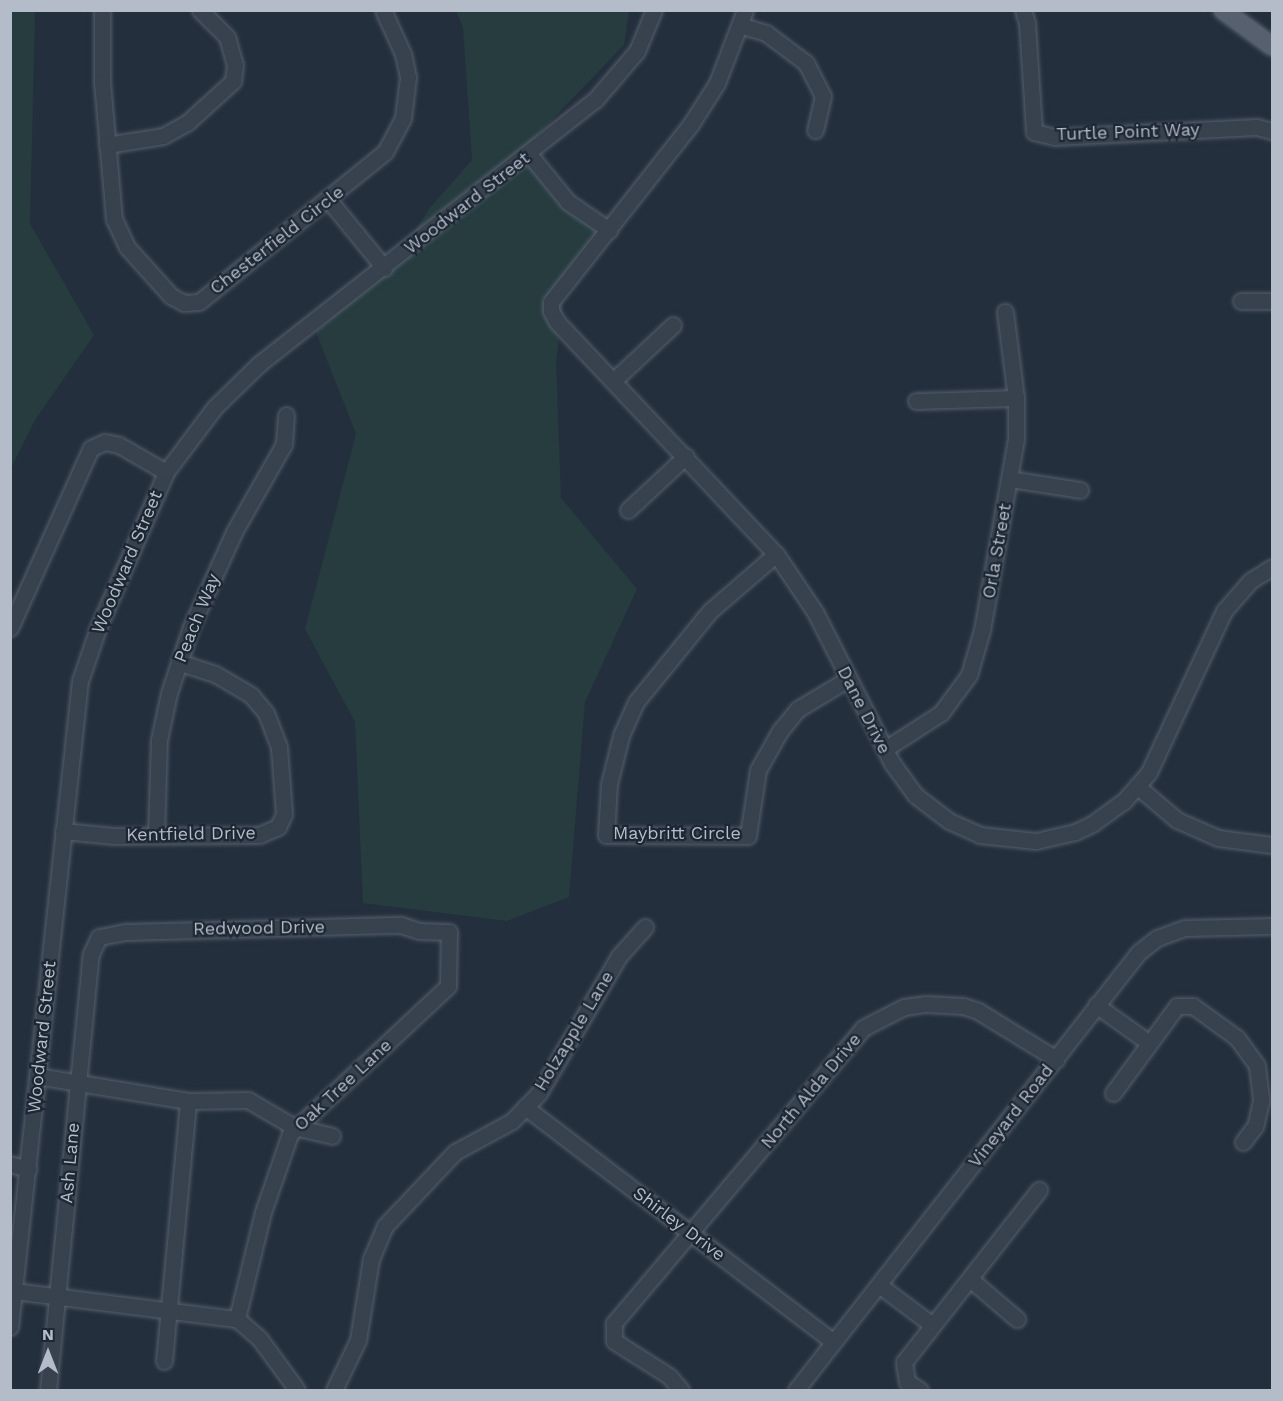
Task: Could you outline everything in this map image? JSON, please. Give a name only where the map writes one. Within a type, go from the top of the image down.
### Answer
[{"type":"main road","points":[[1223,10],[1272,46]]},
{"type":"street","name":"Chesterfield Circle","points":[[102,10],[110,203],[127,247],[171,296],[184,303],[199,302],[385,152],[404,118],[408,77],[404,54],[383,10]]},
{"type":"street","points":[[107,145],[163,136],[189,122],[232,81],[235,65],[227,37],[200,10]]},
{"type":"street","name":"Woodward Street","points":[[10,1327],[80,681],[98,628],[166,472],[215,407],[259,364],[595,100],[624,69],[654,10]]},
{"type":"street","name":"Turtle Point Way","points":[[1023,10],[1027,23],[1034,132],[1054,137],[1257,127],[1272,131]]},
{"type":"street","points":[[743,18],[806,63],[823,96],[815,130]]},
{"type":"street","name":"Dane Drive","points":[[743,18],[712,92],[609,230],[550,302],[550,311],[776,554],[815,612],[885,749],[915,795],[949,821],[980,835],[1016,841],[1075,832],[1124,801],[1149,772],[1224,611],[1250,581],[1272,567]]},
{"type":"street","points":[[529,154],[568,202],[609,230]]},
{"type":"street","points":[[328,199],[384,268]]},
{"type":"street","points":[[1241,301],[1272,301]]},
{"type":"street","name":"Orla Street","points":[[885,749],[941,713],[969,675],[982,630],[1010,479],[1016,398],[1005,312]]},
{"type":"street","points":[[613,381],[673,326]]},
{"type":"street","points":[[916,401],[1016,398]]},
{"type":"street","name":"Peach Way","points":[[156,835],[159,740],[179,662],[234,532],[284,444],[286,415]]},
{"type":"street","points":[[10,628],[91,448],[105,442],[119,445],[166,472]]},
{"type":"street","points":[[628,510],[686,456]]},
{"type":"street","points":[[1010,479],[1080,490]]},
{"type":"street","name":"Maybritt Circle","points":[[776,554],[710,611],[636,702],[621,736],[609,784],[606,835],[747,836],[758,770],[780,731],[798,709],[848,679]]},
{"type":"street","name":"Kentfield Drive","points":[[63,831],[156,835],[259,835],[278,827],[284,814],[279,747],[266,714],[251,695],[215,674],[179,662]]},
{"type":"street","points":[[1137,786],[1177,820],[1218,838],[1272,845]]},
{"type":"street","name":"Redwood Drive","points":[[99,937],[125,932],[401,925],[418,931]]},
{"type":"street","name":"Vineyard Road","points":[[796,1390],[1139,952],[1157,938],[1185,928],[1272,926]]},
{"type":"street","name":"Holzapple Lane","points":[[334,1390],[358,1340],[371,1259],[385,1226],[455,1152],[500,1129],[539,1093],[619,956],[645,927]]},
{"type":"street","name":"Oak Tree Lane","points":[[237,1319],[263,1212],[294,1127],[448,986],[449,932],[418,931]]},
{"type":"street","name":"Ash Lane","points":[[48,1390],[91,954],[99,937]]},
{"type":"street","name":"North Alda Drive","points":[[681,1390],[669,1376],[615,1341],[615,1323],[863,1028],[904,1007],[926,1004],[978,1011],[1056,1059]]},
{"type":"street","points":[[1096,1005],[1149,1043]]},
{"type":"street","points":[[1113,1093],[1177,1006],[1193,1006],[1237,1038],[1257,1066],[1261,1101],[1255,1126],[1243,1142]]},
{"type":"street","points":[[37,1076],[188,1101],[248,1100],[294,1127],[332,1136]]},
{"type":"street","points":[[164,1360],[171,1308],[188,1101]]},
{"type":"street","name":"Shirley Drive","points":[[525,1107],[833,1342]]},
{"type":"street","points":[[10,1164],[28,1169]]},
{"type":"street","points":[[920,1390],[907,1382],[903,1373],[904,1362],[931,1324],[1039,1190]]},
{"type":"street","points":[[969,1279],[1017,1319]]},
{"type":"street","points":[[879,1285],[931,1324]]},
{"type":"street","points":[[14,1291],[171,1308],[237,1319],[259,1338],[297,1390]]},
{"type":"green space","points":[[11,10],[35,11],[30,224],[94,335],[35,420],[11,468]]},
{"type":"green space","points":[[456,11],[629,11],[624,45],[495,179],[529,154],[608,231],[565,288],[556,362],[561,498],[637,589],[585,702],[569,897],[507,921],[363,903],[355,722],[305,629],[356,434],[316,332],[398,257],[429,209],[472,160],[463,27]]}]
